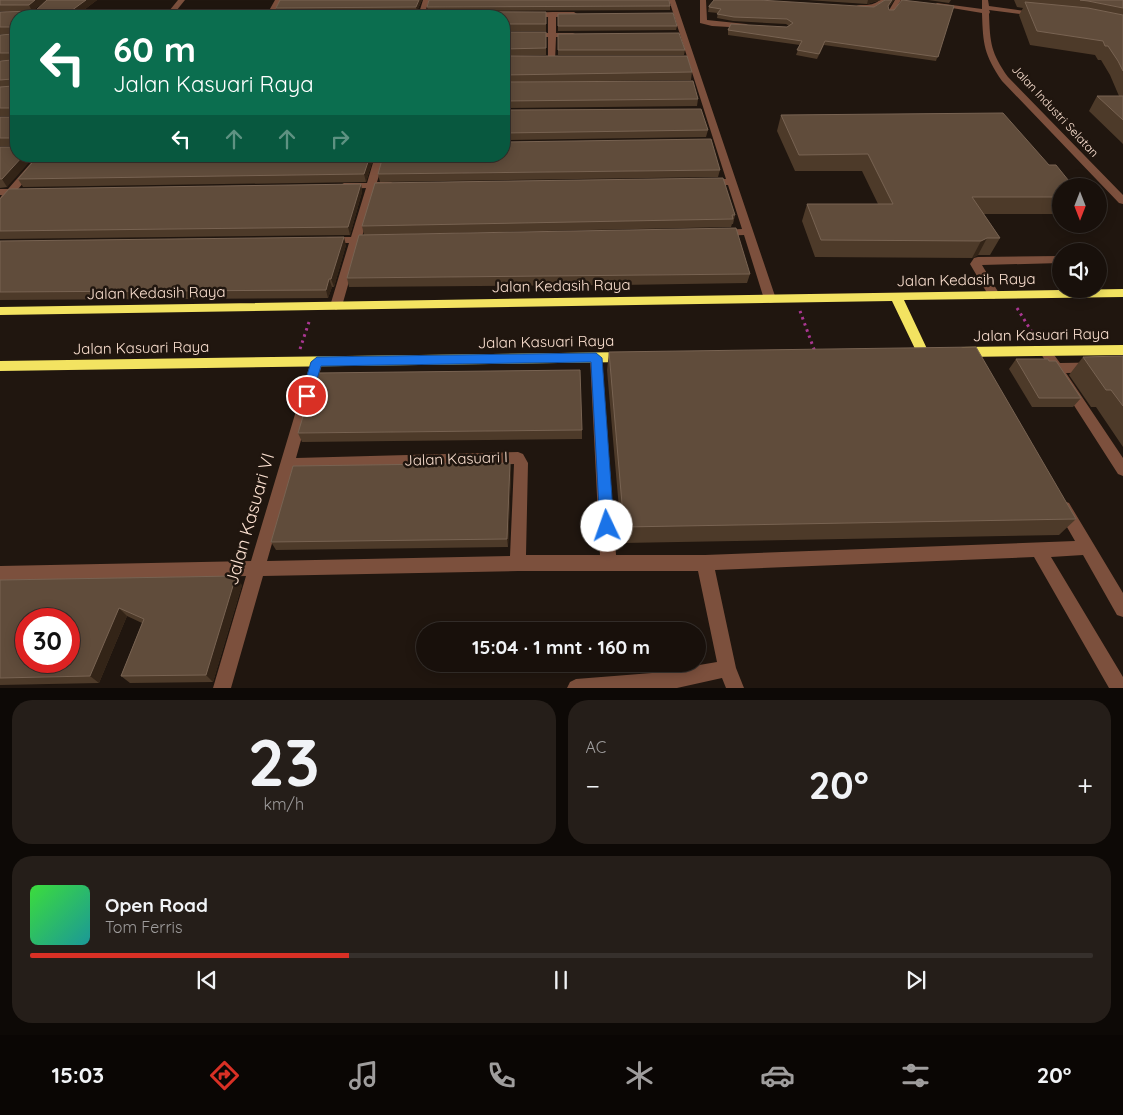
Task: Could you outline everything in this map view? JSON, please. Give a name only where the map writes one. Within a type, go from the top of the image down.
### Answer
[{"type":"main road","name":"Jalan Kedasih Raya","points":[[0,312],[1123,294]]},
{"type":"main road","name":"Jalan Kasuari Raya","points":[[896,297],[918,353],[1123,350]]},
{"type":"main road","name":"Jalan Kasuari Raya","points":[[0,366],[636,357]]},
{"type":"street","points":[[173,10],[182,0]]},
{"type":"street","points":[[672,0],[672,14],[694,84],[714,142],[731,182],[770,299]]},
{"type":"street","points":[[703,0],[703,21],[712,24],[751,26]]},
{"type":"street","points":[[851,7],[870,8],[885,0]]},
{"type":"street","points":[[890,12],[901,0]]},
{"type":"street","points":[[930,4],[986,7],[1047,15]]},
{"type":"street","name":"Jalan Industri Selatan","points":[[986,7],[986,35],[991,58],[1005,79],[1123,200]]},
{"type":"street","points":[[865,17],[870,8]]},
{"type":"street","points":[[524,14],[580,14]]},
{"type":"street","points":[[552,14],[552,60]]},
{"type":"street","points":[[510,35],[580,35]]},
{"type":"street","points":[[543,60],[562,60]]},
{"type":"street","points":[[0,204],[5,192],[36,162]]},
{"type":"street","points":[[336,306],[378,162]]},
{"type":"street","points":[[701,182],[731,182]]},
{"type":"street","points":[[332,186],[402,185]]},
{"type":"street","points":[[1112,189],[1123,190]]},
{"type":"street","points":[[5,192],[30,192]]},
{"type":"street","points":[[709,233],[748,232]]},
{"type":"street","points":[[316,240],[385,239]]},
{"type":"street","points":[[994,295],[978,269],[976,264],[978,261],[1052,260]]},
{"type":"street","points":[[1045,351],[1123,470]]},
{"type":"street","points":[[974,352],[984,369]]},
{"type":"street","points":[[596,358],[609,564]]},
{"type":"street","name":"Jalan Kasuari VI","points":[[222,688],[317,362]]},
{"type":"street","points":[[1056,368],[1123,367]]},
{"type":"street","name":"Jalan Kasuari I","points":[[287,464],[516,457],[520,460],[522,469],[518,563]]},
{"type":"street","points":[[1058,497],[1123,609]]},
{"type":"street","points":[[0,574],[518,563],[705,563],[1087,548]]},
{"type":"street","points":[[1038,550],[1119,688]]},
{"type":"street","points":[[705,563],[727,668],[735,688]]},
{"type":"street","points":[[576,688],[690,678],[727,668]]},
{"type":"path","points":[[1008,295],[1045,351]]},
{"type":"path","points":[[795,299],[816,354]]},
{"type":"path","points":[[296,362],[314,306]]},
{"type":"building","points":[[0,0],[35,0],[29,5],[0,5]]},
{"type":"building","points":[[47,0],[86,0],[72,10],[36,10]]},
{"type":"building","points":[[280,0],[419,0],[416,7],[276,8]]},
{"type":"building","points":[[429,0],[669,0],[670,6],[427,7]]},
{"type":"building","points":[[714,0],[759,0],[874,7],[885,0],[892,0],[888,6],[889,10],[894,10],[902,0],[954,6],[938,57],[825,41],[819,54],[797,50],[802,41],[728,30],[731,24],[787,27],[793,23],[787,19],[734,17],[717,14],[721,9],[709,7]]},
{"type":"building","points":[[1080,0],[1123,0],[1123,8],[1088,1]]},
{"type":"building","points":[[1025,2],[1088,8],[1123,15],[1123,71],[1103,41],[1037,31]]},
{"type":"building","points":[[0,12],[10,12],[10,27],[0,27]]},
{"type":"building","points":[[510,12],[546,12],[546,24],[510,24]]},
{"type":"building","points":[[673,13],[677,26],[558,26],[558,14]]},
{"type":"building","points":[[510,32],[546,32],[546,48],[510,49]]},
{"type":"building","points":[[679,33],[685,50],[558,50],[558,34]]},
{"type":"building","points":[[10,34],[10,53],[0,53],[0,35]]},
{"type":"building","points":[[510,56],[687,56],[692,72],[510,75]]},
{"type":"building","points":[[10,60],[10,79],[0,80],[0,61]]},
{"type":"building","points":[[693,81],[698,99],[510,101],[510,82]]},
{"type":"building","points":[[10,86],[10,108],[0,108],[0,87]]},
{"type":"building","points":[[1097,96],[1123,96],[1123,120]]},
{"type":"building","points":[[701,109],[708,130],[510,133],[510,110]]},
{"type":"building","points":[[1003,113],[1049,165],[1056,165],[1067,178],[1052,178],[1052,197],[972,197],[1000,238],[987,238],[981,241],[821,240],[807,204],[893,204],[868,154],[799,155],[781,115]]},
{"type":"building","points":[[0,117],[10,117],[10,138],[0,138]]},
{"type":"building","points":[[711,139],[720,170],[378,174],[381,162],[510,162],[510,142]]},
{"type":"building","points":[[0,147],[10,147],[10,162],[18,162],[2,179],[0,179]]},
{"type":"building","points":[[33,162],[368,162],[364,174],[18,179]]},
{"type":"building","points":[[723,178],[735,215],[732,215],[733,219],[362,226],[375,183]]},
{"type":"building","points":[[361,184],[348,227],[0,231],[0,199],[9,189]]},
{"type":"building","points":[[736,228],[750,274],[347,278],[359,235]]},
{"type":"building","points":[[344,237],[326,290],[0,292],[0,241]]},
{"type":"building","points":[[976,347],[1076,519],[624,527],[609,352]]},
{"type":"building","points":[[1123,356],[1123,406],[1111,390],[1106,390],[1083,357]]},
{"type":"building","points":[[1016,359],[1048,359],[1049,361],[1056,361],[1081,398],[1039,398]]},
{"type":"building","points":[[580,370],[582,430],[298,433],[316,373]]},
{"type":"building","points":[[510,463],[507,539],[271,542],[293,466]]},
{"type":"building","points":[[236,576],[206,675],[121,676],[144,619],[119,608],[90,676],[0,678],[0,580]]},
{"type":"route","points":[[307,396],[317,362],[596,358],[607,526]]}]
